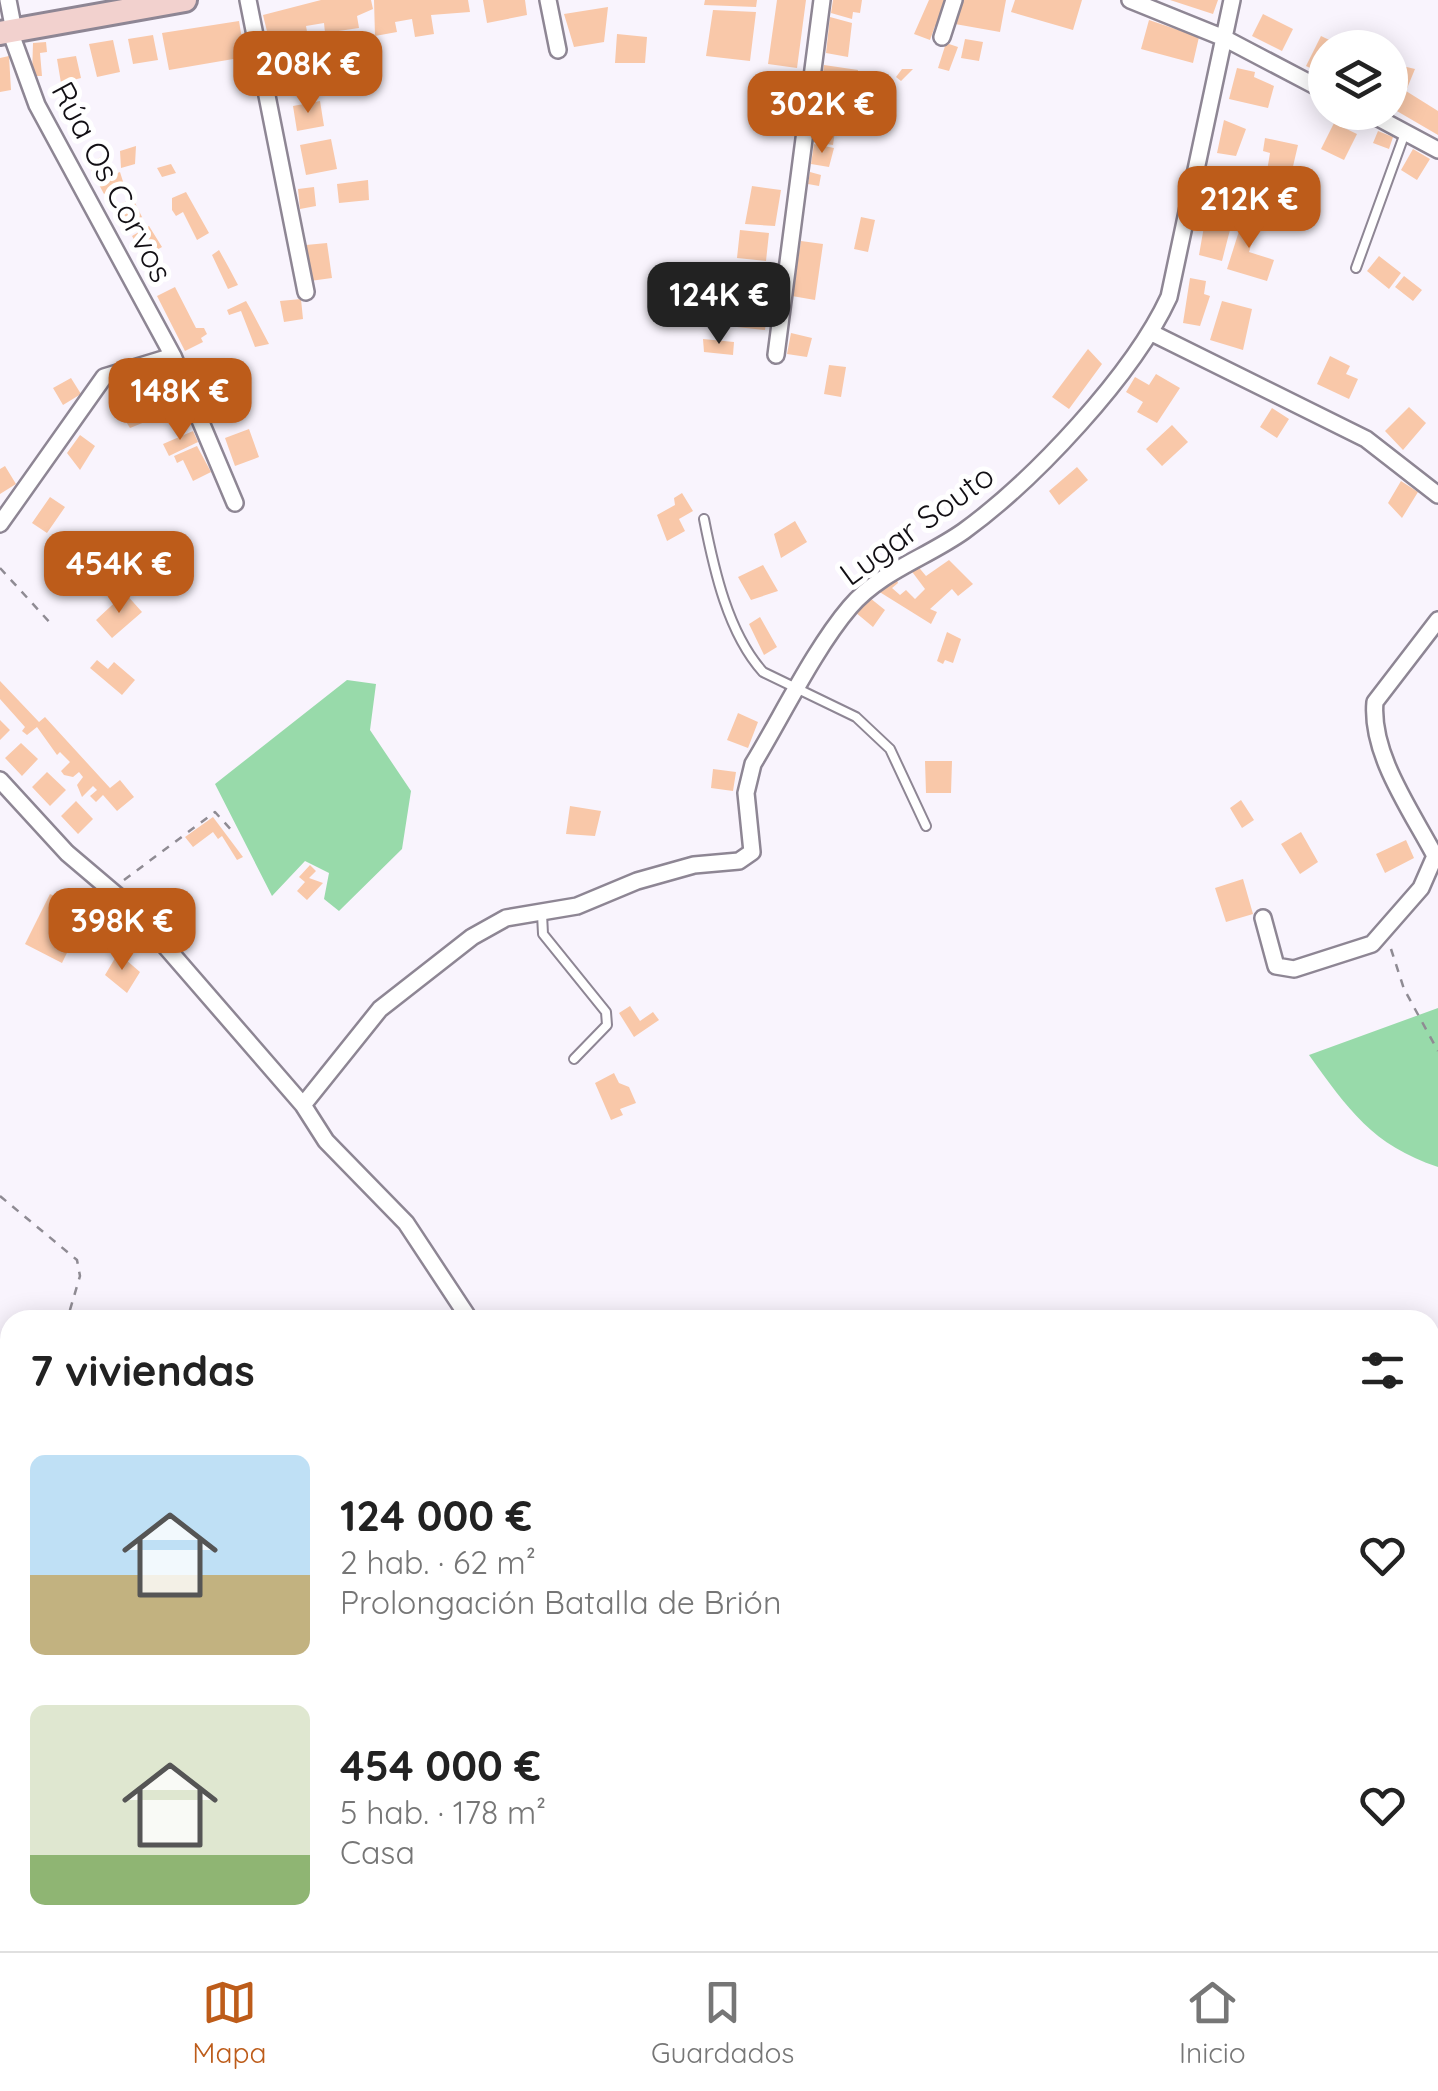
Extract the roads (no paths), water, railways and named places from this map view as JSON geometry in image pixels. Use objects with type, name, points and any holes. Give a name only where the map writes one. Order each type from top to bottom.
[{"type":"main road","points":[[8,32],[130,5],[185,0]]},
{"type":"street","name":"Rúa Os Corvos","points":[[8,0],[8,32],[37,105],[173,356],[235,503]]},
{"type":"street","points":[[248,0],[306,292]]},
{"type":"street","points":[[548,0],[558,50]]},
{"type":"street","points":[[776,355],[822,0]]},
{"type":"street","points":[[942,38],[954,0]]},
{"type":"street","points":[[1130,0],[1224,38],[1308,81]]},
{"type":"street","name":"Lugar Souto","points":[[303,1105],[380,1009],[472,937],[506,918],[577,906],[637,881],[694,864],[740,861],[752,852],[746,793],[753,764],[850,608],[905,563],[962,532],[1038,469],[1152,333],[1169,297],[1232,0]]},
{"type":"street","points":[[1402,130],[1438,150]]},
{"type":"street","points":[[1195,174],[1284,194]]},
{"type":"street","points":[[1152,333],[1366,439],[1438,495]]},
{"type":"street","points":[[0,524],[104,377],[173,356]]},
{"type":"street","points":[[1263,918],[1276,966],[1294,968],[1372,944],[1421,888],[1435,856],[1389,765],[1376,728],[1375,702],[1438,620]]},
{"type":"street","points":[[0,780],[67,853],[133,908],[303,1105],[326,1142],[406,1223],[463,1310]]},
{"type":"lane","points":[[1356,268],[1406,132]]},
{"type":"lane","points":[[704,520],[713,564],[751,659],[763,672],[856,718],[890,749],[926,826]]},
{"type":"lane","points":[[542,914],[542,934],[606,1012],[607,1025],[574,1058]]}]
